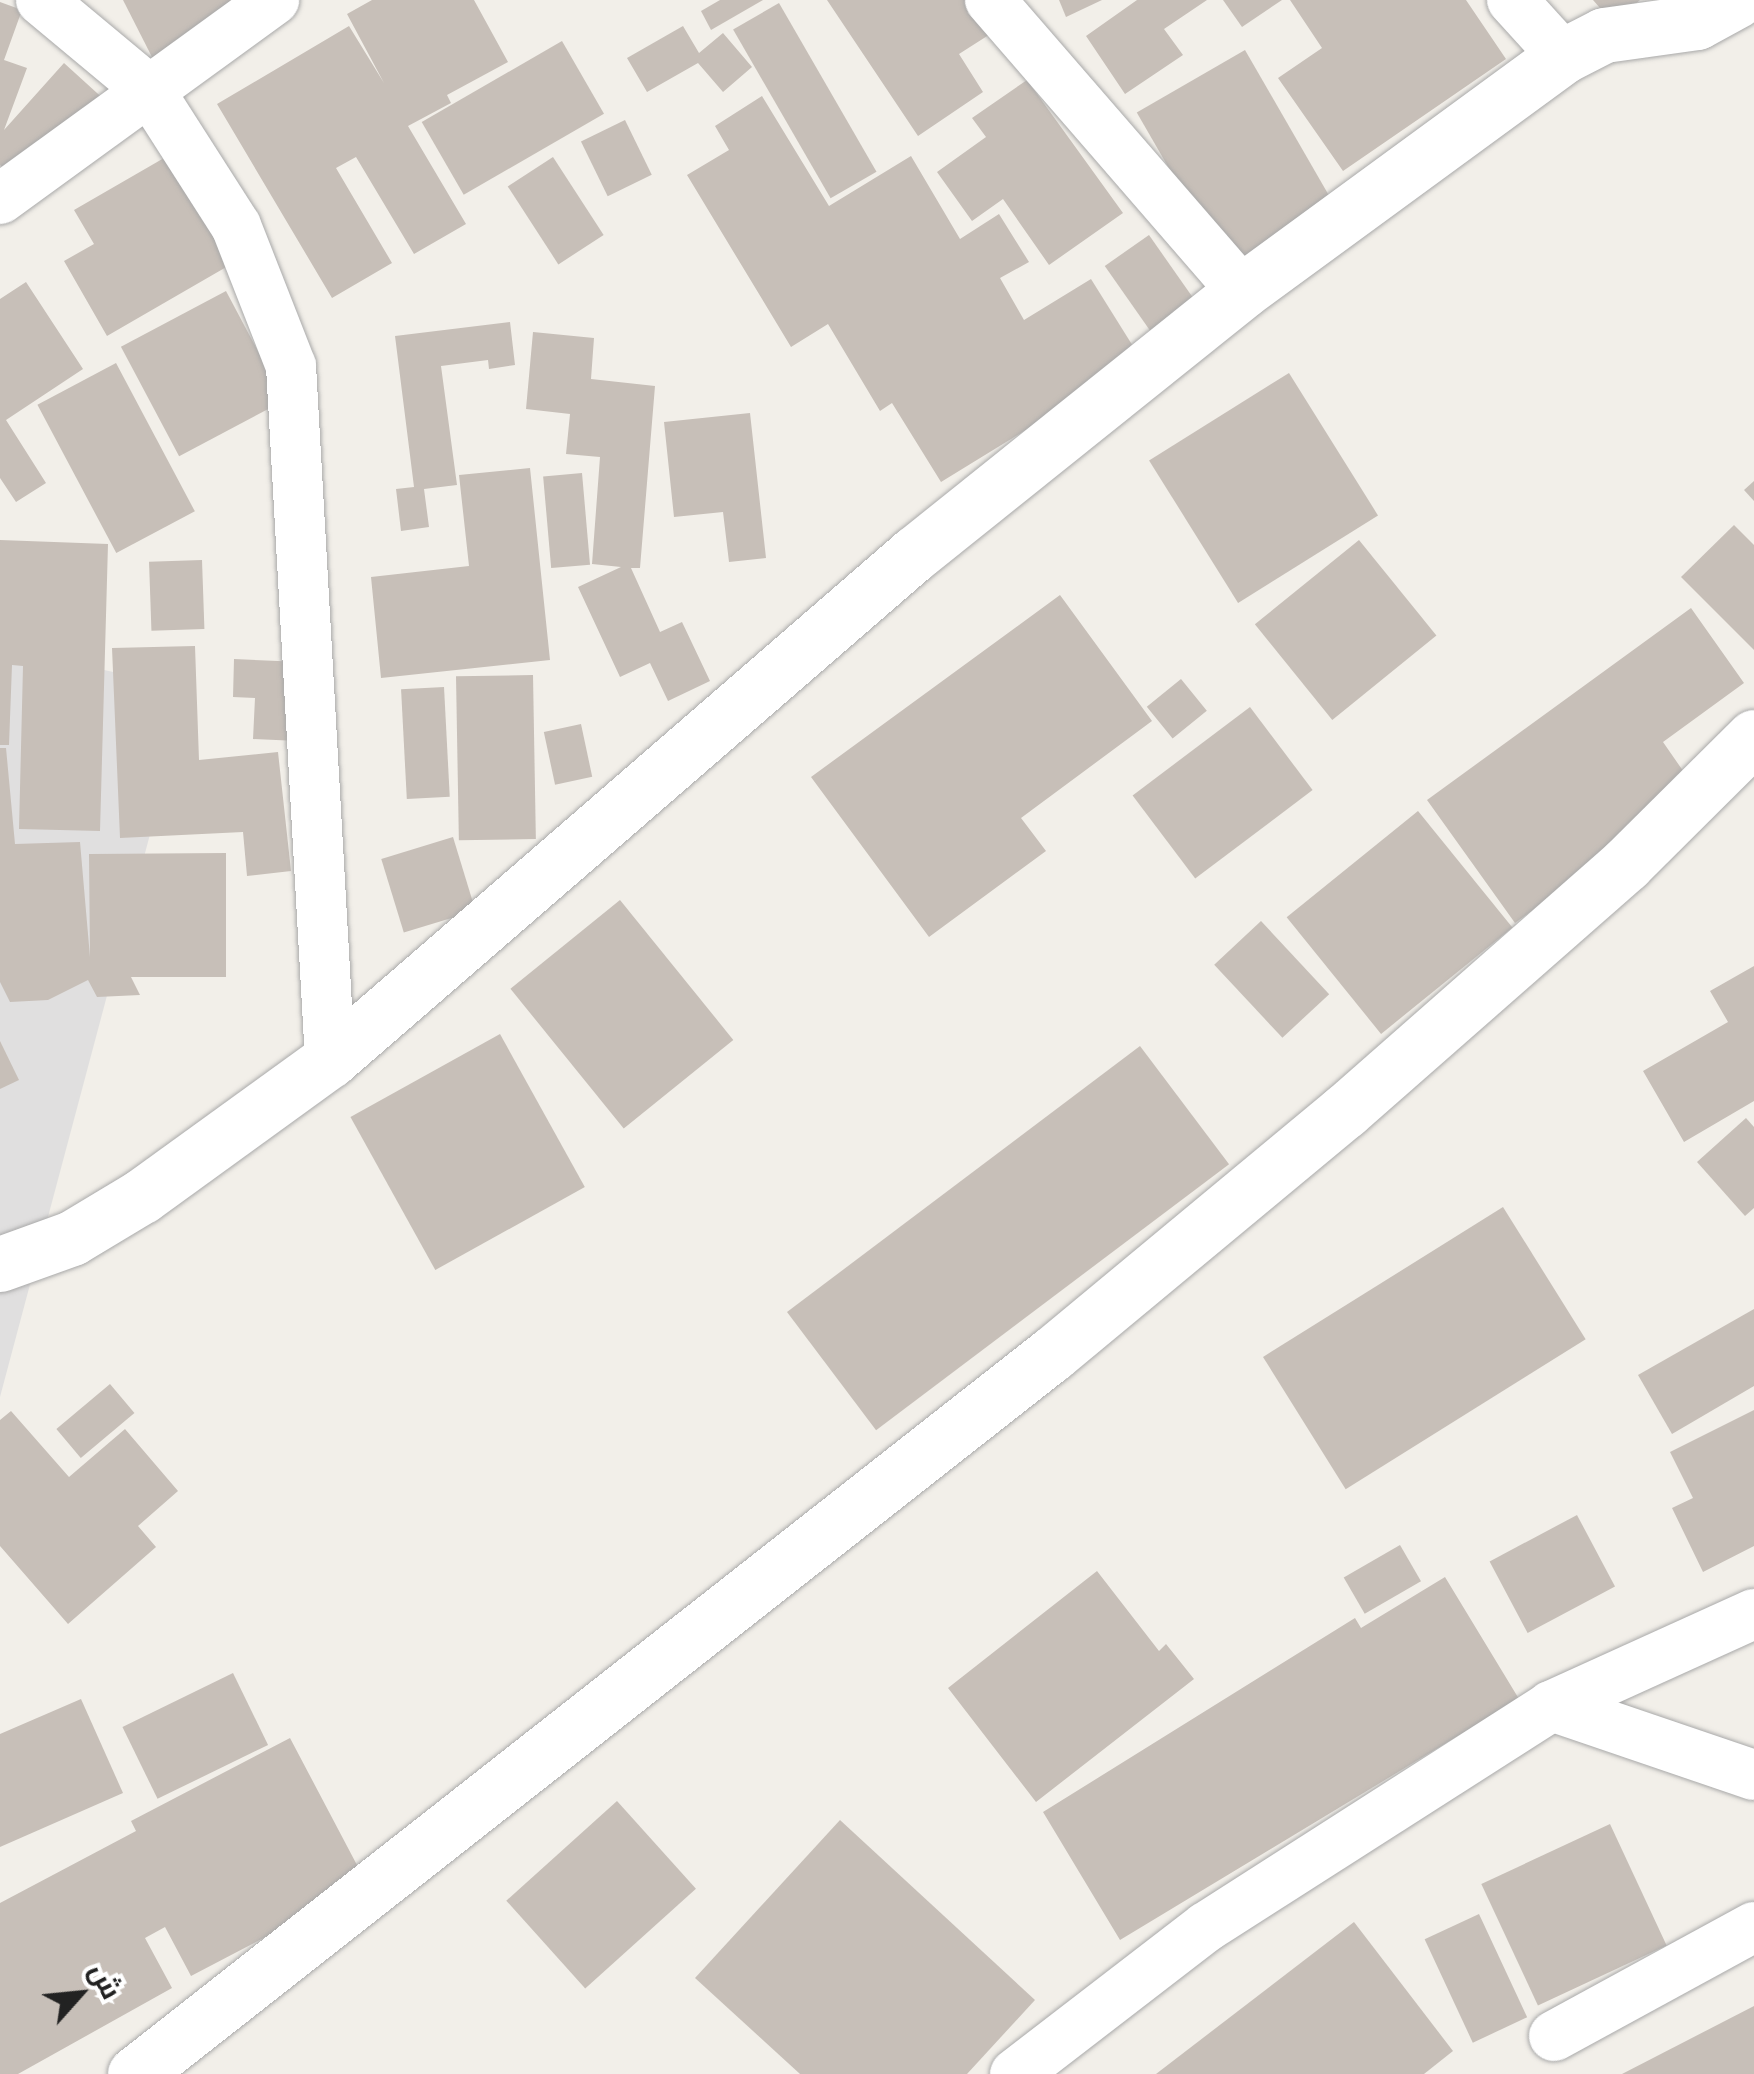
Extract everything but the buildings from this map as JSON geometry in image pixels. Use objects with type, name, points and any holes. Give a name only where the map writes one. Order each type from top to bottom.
[{"type":"street","points":[[40,0],[149,90],[236,226],[291,366],[330,1060]]},
{"type":"street","points":[[0,199],[274,0]]},
{"type":"street","points":[[990,0],[1242,291]]},
{"type":"street","points":[[1512,0],[1562,56]]},
{"type":"street","points":[[0,1264],[72,1238],[142,1196],[330,1060],[914,554],[1242,291],[1562,56],[1604,35],[1697,22],[1737,0]]},
{"type":"street","points":[[135,2074],[1052,1354],[1596,890],[1754,737]]},
{"type":"street","points":[[1015,2074],[1206,1927],[1551,1706],[1754,1614]]},
{"type":"street","points":[[1551,1706],[1754,1775]]},
{"type":"street","points":[[1554,2036],[1754,1927]]},
{"type":"shaded area","points":[[0,648],[189,688],[0,1397]]}]
